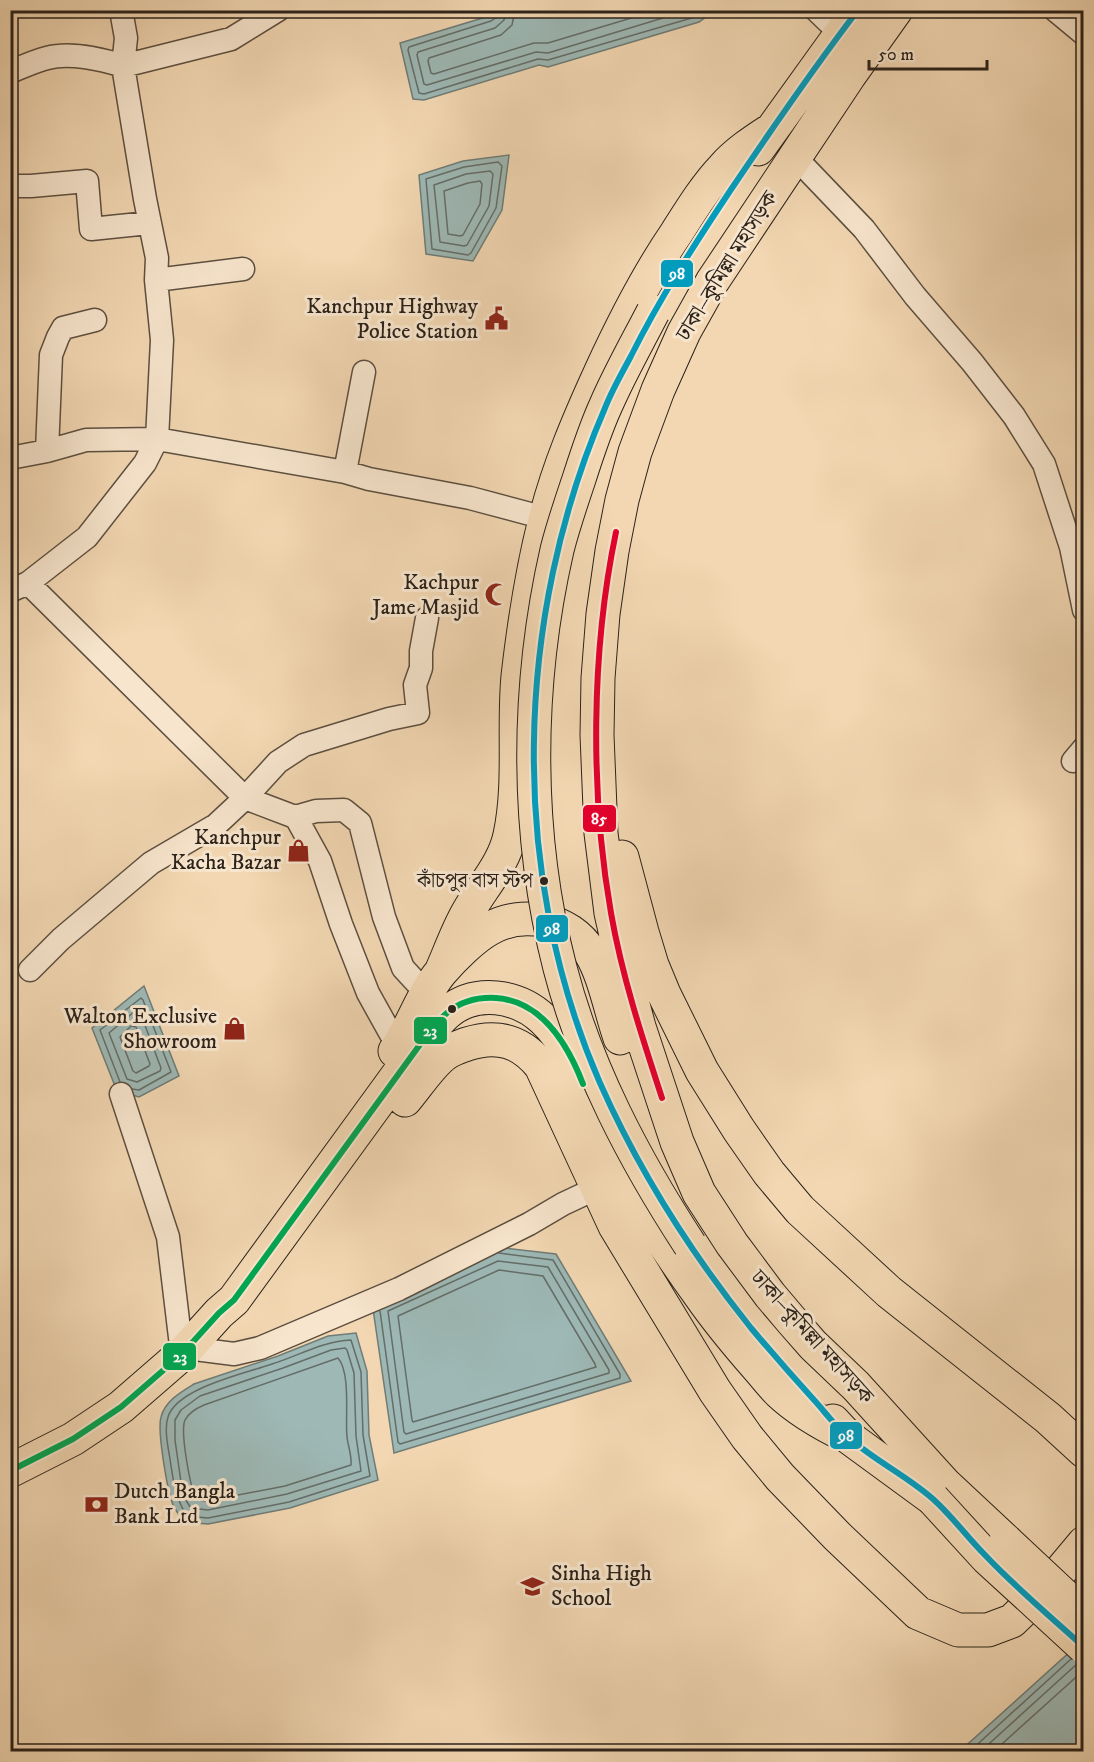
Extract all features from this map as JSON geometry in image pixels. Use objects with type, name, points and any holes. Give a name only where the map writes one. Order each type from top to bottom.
[{"type":"highway","name":"ঢাকা–কুমিল্লা মহাসড়ক","points":[[896,10],[728,256],[684,332],[658,390],[635,452],[612,551],[603,614],[598,678],[599,794],[601,832],[611,913],[624,971],[639,1027],[674,1132],[699,1193],[732,1244],[784,1312],[813,1345],[856,1386],[939,1491]]},
{"type":"highway","name":"ঢাকা–কুমিল্লা মহাসড়ক","points":[[849,22],[771,130],[687,255],[653,312],[606,405],[588,451],[558,548],[539,660],[535,733],[538,841],[545,898],[560,969],[578,1025],[598,1079],[620,1125],[665,1207],[721,1289],[754,1331],[847,1436],[939,1491]]},
{"type":"highway","points":[[219,1313],[225,1294],[398,1047],[434,982],[467,914],[503,855],[510,837],[513,814],[518,676],[530,592],[545,518],[559,472],[580,416],[632,307],[664,251],[701,195],[724,166],[771,130]]},
{"type":"highway","points":[[599,794],[615,826],[639,923],[664,994],[702,1071],[769,1173],[800,1210],[889,1292],[1047,1418],[1083,1451]]},
{"type":"highway","points":[[434,982],[476,938],[502,924],[526,919],[546,920],[566,928],[579,937],[590,951],[599,969],[620,1037],[659,1138],[671,1161],[699,1193]]},
{"type":"highway","points":[[10,1471],[73,1439],[121,1407],[184,1351],[234,1300],[432,1029],[448,1012],[466,1001],[483,997],[506,999],[525,1005],[557,1033],[575,1062],[609,1150],[643,1210],[687,1278],[726,1331],[779,1392],[821,1424],[847,1436]]},
{"type":"highway","points":[[353,1139],[367,1136],[381,1129],[444,1055],[453,1049],[478,1041],[500,1039],[520,1047],[530,1053],[541,1066],[620,1235],[709,1382],[747,1437],[780,1477],[918,1614],[958,1630],[988,1630],[1012,1621],[1048,1586],[1083,1543]]},
{"type":"highway","points":[[939,1491],[1083,1594]]},
{"type":"highway","points":[[939,1491],[987,1558],[1083,1647]]},
{"type":"highway","points":[[1006,1541],[1083,1614]]},
{"type":"street","points":[[121,10],[126,38],[123,66],[157,258],[156,280],[162,340],[157,439],[146,463],[87,537],[15,588],[245,798],[295,816],[316,811],[344,810],[360,824],[384,917],[403,968],[434,982]]},
{"type":"street","points":[[10,72],[45,58],[61,55],[106,60],[123,66],[231,39],[278,10]]},
{"type":"street","points":[[816,10],[849,22]]},
{"type":"street","points":[[1055,10],[1083,34]]},
{"type":"street","points":[[796,158],[864,229],[915,296],[972,362],[1014,416],[1044,464],[1071,547],[1083,610]]},
{"type":"street","points":[[10,186],[87,181],[91,228],[149,223]]},
{"type":"street","points":[[156,280],[243,269]]},
{"type":"street","points":[[47,451],[51,355],[63,328],[96,320]]},
{"type":"street","points":[[345,472],[364,372]]},
{"type":"street","points":[[10,458],[87,440],[157,439],[345,472],[369,479],[470,498],[545,518]]},
{"type":"street","points":[[30,970],[61,939],[152,863],[216,825],[278,762],[304,745],[389,718],[418,713],[416,685],[421,668],[420,651],[427,618]]},
{"type":"street","points":[[295,816],[320,861],[368,993],[398,1047]]},
{"type":"street","points":[[121,1094],[168,1237],[184,1351],[234,1354],[260,1348],[399,1289],[597,1188]]},
{"type":"water","points":[[495,11],[714,11],[699,22],[548,67],[539,65],[424,100],[413,99],[400,43],[489,16]]},
{"type":"water","points":[[509,155],[502,210],[473,261],[426,254],[419,175],[463,161]]},
{"type":"water","points":[[144,986],[179,1076],[139,1097],[117,1091],[92,1028]]},
{"type":"water","points":[[496,1247],[556,1254],[631,1381],[394,1453],[372,1302]]},
{"type":"water","points":[[356,1333],[367,1371],[369,1435],[378,1480],[290,1508],[208,1524],[184,1522],[172,1502],[165,1472],[160,1424],[166,1406],[194,1384],[278,1356],[328,1336]]},
{"type":"water","points":[[1083,1640],[1083,1751],[960,1751]]},
{"type":"transit line","name":"98","points":[[858,10],[777,122],[691,252],[654,313],[605,408],[575,489],[553,572],[539,658],[534,745],[537,832],[549,918],[570,1002],[600,1083],[615,1116],[649,1179],[687,1241],[751,1328],[838,1428],[857,1445],[933,1499],[1009,1579],[1084,1647]]},
{"type":"transit line","name":"85","points":[[616,532],[602,625],[598,674],[596,722],[599,820],[611,913],[621,960],[662,1098]]},
{"type":"transit line","name":"23","points":[[10,1471],[73,1439],[121,1407],[182,1354],[234,1300],[432,1028],[453,1008],[471,1000],[490,998],[512,1001],[527,1007],[540,1016],[561,1040],[583,1084]]},
{"type":"place","name":"Kanchpur Highway Police Station","points":[[496,319]]},
{"type":"place","name":"Kachpur Jame Masjid","points":[[497,595]]},
{"type":"place","name":"Kanchpur Kacha Bazar","points":[[299,850]]},
{"type":"place","name":"কাঁচপুর বাস স্টপ","points":[[544,881]]},
{"type":"place","name":"Walton Exclusive Showroom","points":[[235,1029]]},
{"type":"place","name":"Dutch Bangla Bank Ltd","points":[[96,1504]]},
{"type":"place","name":"Sinha High School","points":[[533,1586]]}]
